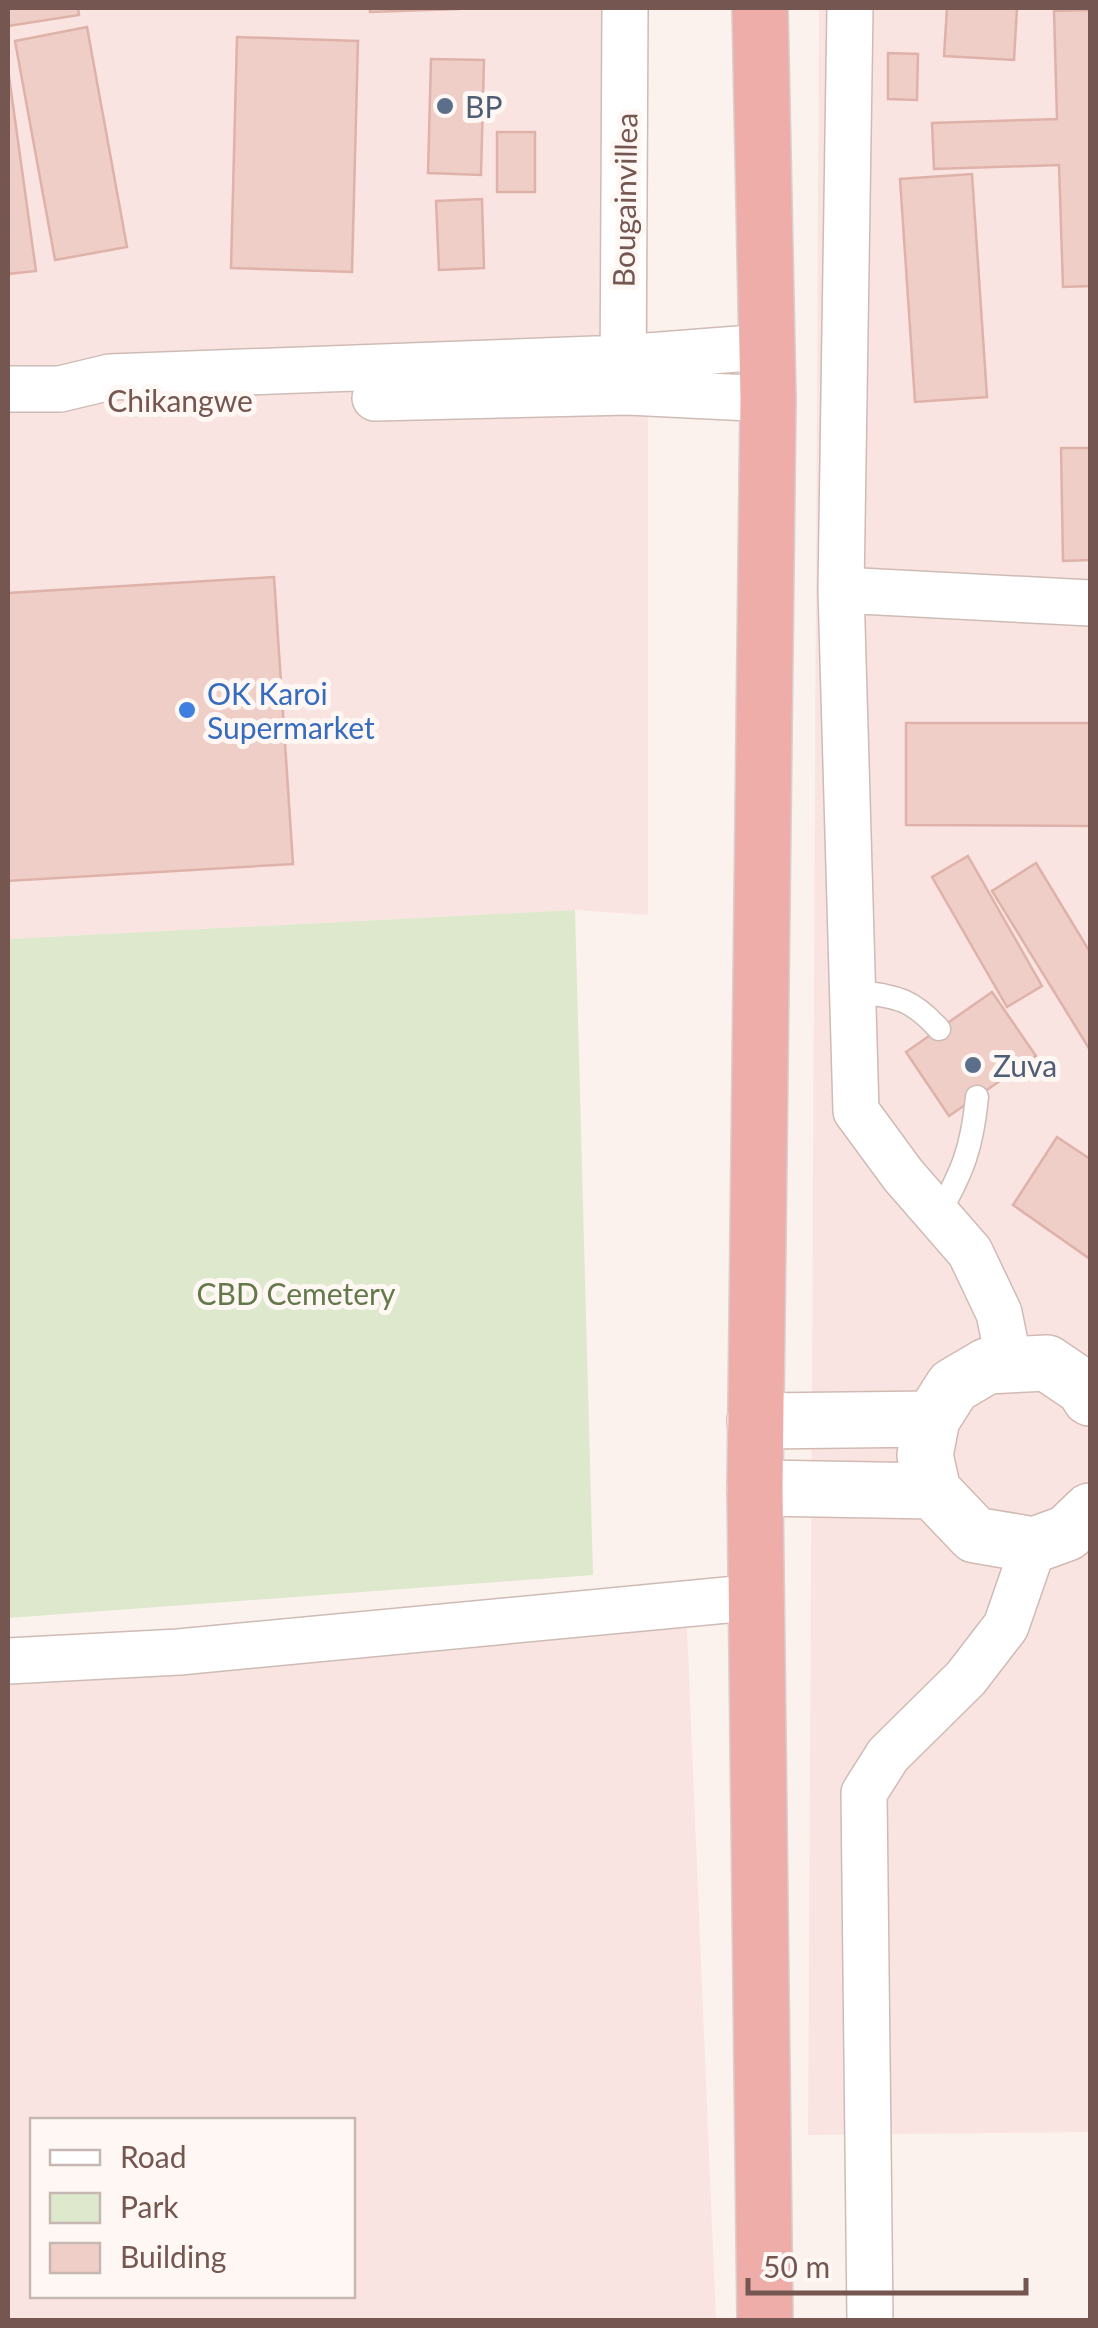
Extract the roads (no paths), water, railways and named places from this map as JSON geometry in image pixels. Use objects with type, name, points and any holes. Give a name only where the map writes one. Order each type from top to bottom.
[{"type":"highway","points":[[760,8],[766,373],[755,1488],[766,2320]]},
{"type":"street","name":"Bougainvillea","points":[[622,375],[625,8]]},
{"type":"street","points":[[850,8],[842,590],[856,1111],[902,1175],[970,1252],[999,1313],[1009,1362]]},
{"type":"street","name":"Chikangwe","points":[[8,389],[60,389],[105,404],[622,375],[766,373]]},
{"type":"street","points":[[842,590],[1090,603]]},
{"type":"street","points":[[1088,1391],[1047,1363],[986,1366],[954,1386],[932,1418],[925,1455],[933,1491],[975,1535],[1034,1545],[1067,1533],[1090,1511]]},
{"type":"street","points":[[755,1421],[932,1418]]},
{"type":"street","points":[[755,1488],[933,1491]]},
{"type":"street","points":[[870,2320],[864,1792],[888,1755],[966,1678],[1006,1626],[1034,1545]]},
{"type":"street","points":[[8,1661],[179,1652],[758,1597]]},
{"type":"lane","points":[[853,991],[896,997],[918,1006],[939,1029]]},
{"type":"lane","points":[[938,1216],[973,1142],[977,1097]]},
{"type":"place","name":"BP","points":[[445,106]]},
{"type":"place","name":"OK Karoi Supermarket","points":[[187,710]]},
{"type":"place","name":"Zuva","points":[[973,1065]]},
{"type":"park label","name":"CBD Cemetery","points":[[296,1293]]}]
